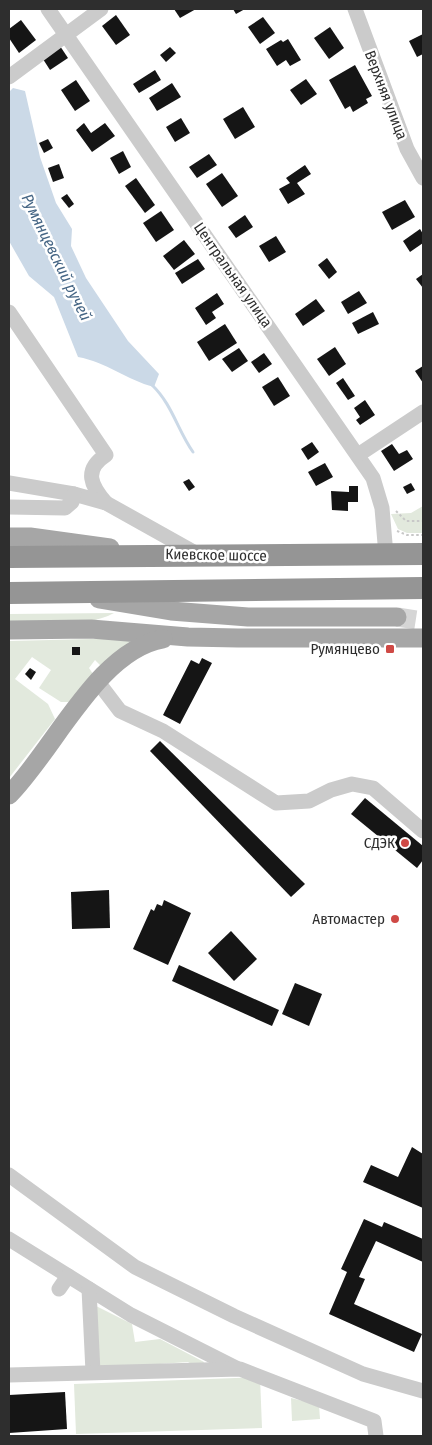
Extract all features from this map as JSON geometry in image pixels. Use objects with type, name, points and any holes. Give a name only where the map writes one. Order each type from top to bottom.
[{"type":"highway","name":"Киевское шоссе","points":[[9,557],[423,554]]},
{"type":"highway","points":[[9,593],[423,588]]},
{"type":"main road","points":[[9,537],[30,538],[156,555]]},
{"type":"main road","points":[[63,592],[170,611],[248,617],[397,617]]},
{"type":"main road","points":[[9,630],[91,629],[188,637],[423,638]]},
{"type":"main road","points":[[9,794],[98,682],[124,657],[142,645],[161,640],[188,637]]},
{"type":"street","name":"Центральная улица","points":[[48,9],[373,478],[382,508],[386,555]]},
{"type":"street","points":[[9,77],[66,33],[101,9]]},
{"type":"street","name":"Верхняя улица","points":[[355,9],[407,149],[423,178]]},
{"type":"street","points":[[9,312],[106,455],[95,462],[92,469],[96,492],[106,504]]},
{"type":"street","points":[[358,455],[423,412]]},
{"type":"street","points":[[9,483],[74,494],[106,504],[200,555]]},
{"type":"street","points":[[9,507],[65,508],[72,502],[74,494]]},
{"type":"street","points":[[98,682],[120,711],[163,731],[276,803],[309,801],[331,790],[352,784],[373,788],[423,830]]},
{"type":"street","points":[[9,1175],[135,1268],[234,1316],[363,1374],[423,1391]]},
{"type":"street","points":[[9,1239],[131,1315],[240,1369],[374,1421],[376,1436]]},
{"type":"street","points":[[59,1289],[68,1276]]},
{"type":"street","points":[[89,1289],[92,1372]]},
{"type":"street","points":[[9,1375],[240,1369]]},
{"type":"path","points":[[382,508],[392,507],[406,521],[423,521]]},
{"type":"path","points":[[400,533],[423,535]]},
{"type":"shaded area","points":[[423,506],[423,533],[407,533],[398,529],[391,514],[411,513]]},
{"type":"shaded area","points":[[114,613],[91,621],[9,623],[9,614]]},
{"type":"shaded area","points":[[134,638],[101,666],[95,660],[89,668],[93,674],[69,702],[61,702],[39,688],[51,670],[32,657],[15,679],[48,704],[55,719],[9,778],[9,641]]},
{"type":"shaded area","points":[[96,1306],[132,1324],[135,1342],[160,1339],[204,1362],[203,1365],[195,1366],[188,1362],[103,1368],[99,1365]]},
{"type":"shaded area","points":[[260,1377],[262,1428],[76,1434],[74,1384]]},
{"type":"shaded area","points":[[291,1398],[319,1405],[320,1419],[292,1421]]},
{"type":"water","points":[[13,88],[25,91],[40,157],[56,203],[72,229],[71,246],[86,278],[128,341],[159,374],[154,387],[88,359],[78,357],[54,297],[29,276],[9,241],[9,92]]},
{"type":"building","points":[[174,9],[196,9],[180,18]]},
{"type":"building","points":[[233,9],[245,9],[236,14]]},
{"type":"building","points":[[116,15],[130,35],[116,45],[102,26]]},
{"type":"building","points":[[263,17],[275,33],[260,44],[248,27]]},
{"type":"building","points":[[21,20],[36,40],[19,53],[9,38],[9,29]]},
{"type":"building","points":[[330,27],[344,48],[329,59],[314,38]]},
{"type":"building","points":[[423,34],[423,54],[417,57],[409,41]]},
{"type":"building","points":[[288,39],[301,60],[290,66],[286,60],[277,66],[266,49],[281,40],[283,42]]},
{"type":"building","points":[[58,43],[68,58],[50,70],[41,56]]},
{"type":"building","points":[[170,47],[176,53],[166,62],[160,55]]},
{"type":"building","points":[[355,65],[372,96],[366,99],[368,103],[353,112],[350,106],[345,109],[329,80]]},
{"type":"building","points":[[155,70],[161,80],[139,93],[133,84]]},
{"type":"building","points":[[306,79],[317,94],[301,105],[290,90]]},
{"type":"building","points":[[76,80],[90,101],[75,111],[61,90]]},
{"type":"building","points":[[172,83],[181,97],[157,111],[149,98]]},
{"type":"building","points":[[243,107],[255,127],[235,139],[223,119]]},
{"type":"building","points":[[181,118],[190,133],[175,142],[166,127]]},
{"type":"building","points":[[84,123],[91,133],[105,123],[115,136],[92,152],[76,130]]},
{"type":"building","points":[[48,139],[53,148],[44,153],[39,143]]},
{"type":"building","points":[[123,151],[131,167],[119,174],[110,158]]},
{"type":"building","points":[[209,154],[217,165],[197,178],[189,167]]},
{"type":"building","points":[[59,164],[64,178],[53,182],[48,168]]},
{"type":"building","points":[[305,165],[311,174],[297,183],[305,194],[288,204],[279,189],[290,183],[286,178]]},
{"type":"building","points":[[222,173],[238,196],[222,207],[206,184]]},
{"type":"building","points":[[136,178],[155,205],[145,213],[125,186]]},
{"type":"building","points":[[67,194],[74,204],[69,208],[61,198]]},
{"type":"building","points":[[405,200],[415,217],[392,230],[382,212]]},
{"type":"building","points":[[161,211],[174,230],[156,242],[143,223]]},
{"type":"building","points":[[245,215],[253,227],[236,238],[228,227]]},
{"type":"building","points":[[420,229],[423,234],[423,243],[410,252],[403,241]]},
{"type":"building","points":[[276,236],[286,252],[269,262],[259,246]]},
{"type":"building","points":[[184,240],[195,254],[174,270],[163,256]]},
{"type":"building","points":[[327,258],[337,272],[329,279],[318,265]]},
{"type":"building","points":[[198,259],[205,269],[182,284],[175,273]]},
{"type":"building","points":[[423,274],[423,288],[416,279]]},
{"type":"building","points":[[359,291],[367,303],[348,314],[341,302]]},
{"type":"building","points":[[217,293],[224,304],[212,312],[216,318],[206,325],[195,308]]},
{"type":"building","points":[[316,299],[325,311],[303,326],[295,314]]},
{"type":"building","points":[[373,312],[379,324],[358,334],[352,323]]},
{"type":"building","points":[[225,324],[237,343],[209,361],[197,342]]},
{"type":"building","points":[[335,347],[346,364],[329,376],[317,359]]},
{"type":"building","points":[[239,348],[248,361],[232,372],[222,359]]},
{"type":"building","points":[[264,353],[272,364],[259,373],[251,362]]},
{"type":"building","points":[[423,366],[423,383],[415,371]]},
{"type":"building","points":[[278,377],[290,396],[274,406],[262,387]]},
{"type":"building","points":[[343,378],[355,396],[348,400],[336,383]]},
{"type":"building","points":[[365,400],[375,415],[360,425],[356,420],[360,417],[354,408]]},
{"type":"building","points":[[312,442],[319,452],[308,460],[301,449]]},
{"type":"building","points":[[392,444],[399,454],[407,450],[413,459],[394,471],[381,451]]},
{"type":"building","points":[[325,463],[333,477],[316,486],[308,472]]},
{"type":"building","points":[[189,479],[195,487],[189,491],[183,482]]},
{"type":"building","points":[[411,483],[415,490],[407,494],[403,487]]},
{"type":"building","points":[[349,486],[358,486],[358,502],[348,502],[348,511],[332,510],[331,491],[349,492]]},
{"type":"building","points":[[72,647],[80,647],[80,655],[72,655]]},
{"type":"building","points":[[202,658],[212,663],[180,724],[163,715],[191,660],[199,664]]},
{"type":"building","points":[[30,668],[36,672],[31,680],[25,674]]},
{"type":"building","points":[[160,741],[305,884],[291,897],[150,751]]},
{"type":"building","points":[[365,798],[423,846],[423,860],[417,868],[351,814]]},
{"type":"building","points":[[109,890],[110,928],[72,929],[71,892]]},
{"type":"building","points":[[164,900],[191,913],[168,965],[133,949],[151,909],[154,911],[157,904],[162,906]]},
{"type":"building","points":[[231,931],[257,959],[234,981],[208,953]]},
{"type":"building","points":[[179,965],[279,1010],[272,1026],[172,981]]},
{"type":"building","points":[[295,983],[322,994],[309,1026],[282,1014]]},
{"type":"building","points":[[412,1147],[423,1154],[423,1208],[363,1182],[371,1165],[398,1177]]},
{"type":"building","points":[[364,1219],[382,1227],[384,1222],[423,1239],[423,1262],[376,1241],[359,1277],[365,1279],[354,1304],[422,1334],[414,1352],[329,1314],[347,1272],[341,1269]]},
{"type":"building","points":[[65,1392],[67,1429],[9,1433],[9,1395]]},
{"type":"waterway","name":"Румянцевский ручей","points":[[152,385],[170,409],[193,452]]},
{"type":"tunnel","points":[[397,617],[423,621]]},
{"type":"place","name":"Румянцево","points":[[390,649]]},
{"type":"place","name":"СДЭК","points":[[405,843]]},
{"type":"place","name":"Автомастер","points":[[395,919]]}]
